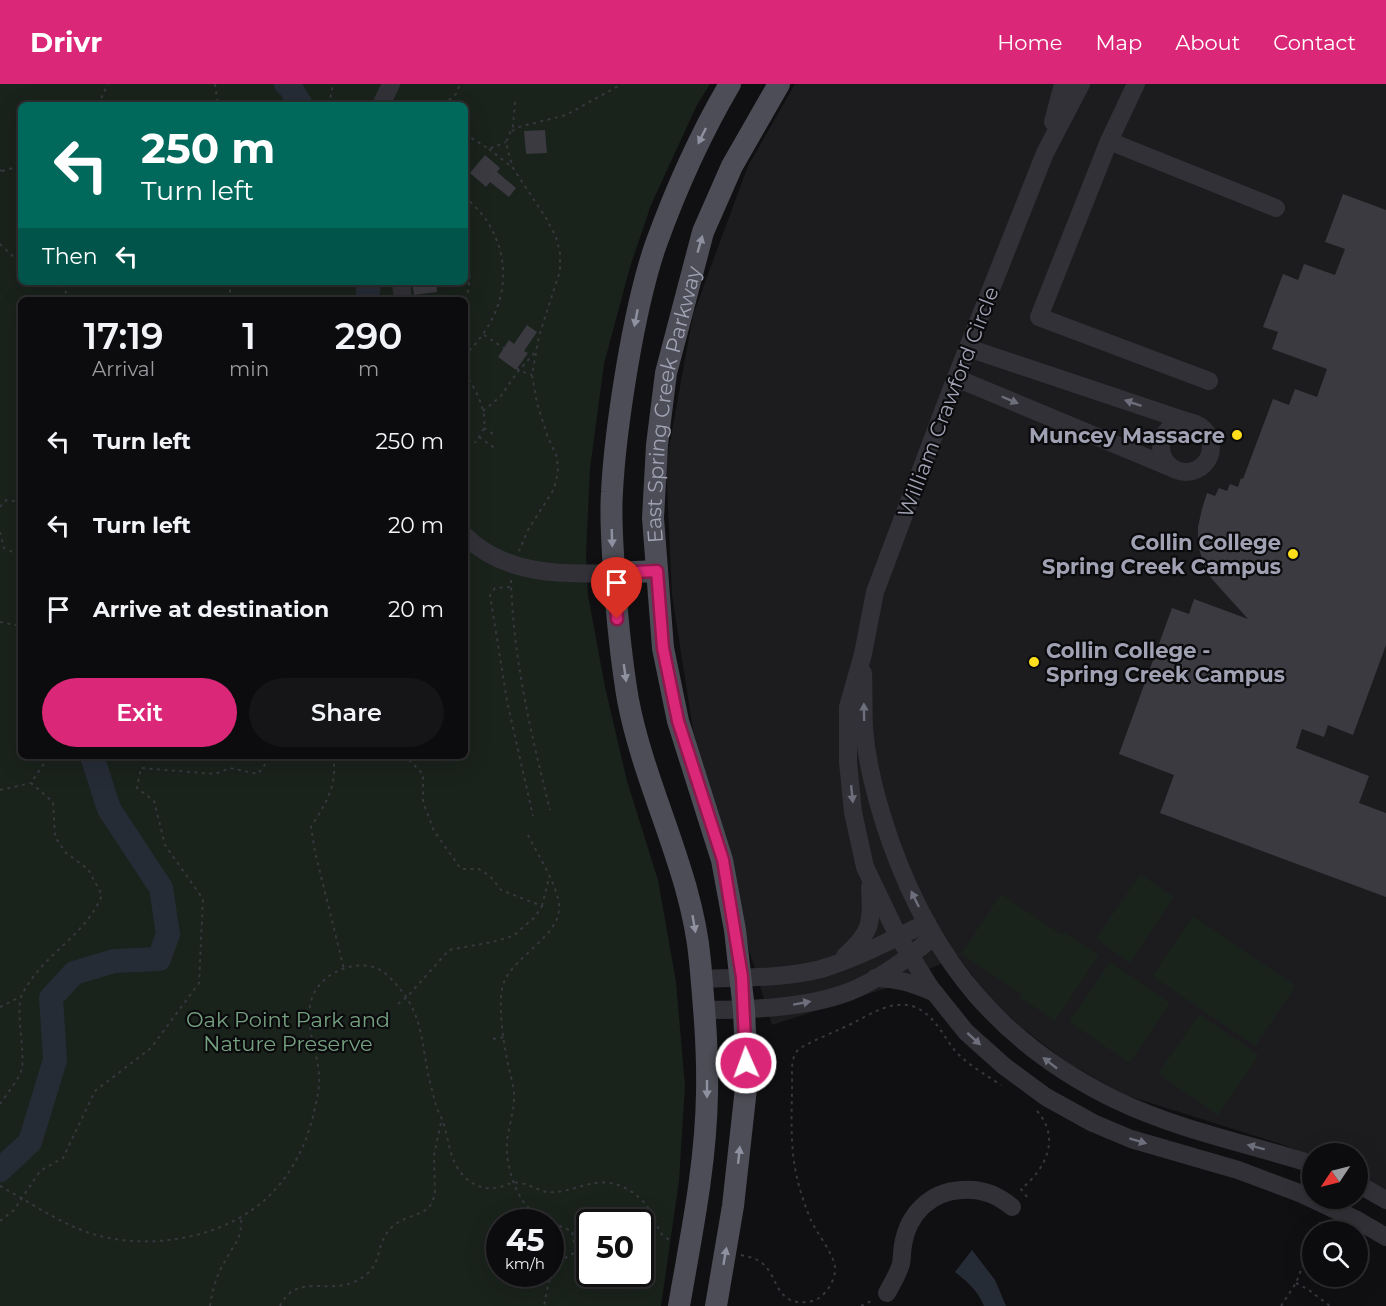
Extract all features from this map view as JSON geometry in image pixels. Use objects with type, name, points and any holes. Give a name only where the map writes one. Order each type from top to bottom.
[{"type":"main road","points":[[680,1301],[698,1200],[707,1094],[700,959],[691,907],[681,870],[656,799],[628,700],[617,619],[612,495],[618,423],[638,307],[655,247],[684,173],[730,84]]},
{"type":"main road","name":"East Spring Creek Parkway","points":[[716,1306],[733,1206],[747,1079],[742,977],[723,860],[678,721],[663,648],[653,518],[657,445],[666,373],[703,232],[728,175],[779,84]]},
{"type":"main road","points":[[614,573],[657,571]]},
{"type":"lane","points":[[382,102],[391,84]]},
{"type":"lane","name":"William Crawford Circle","points":[[1046,153],[1063,84]]},
{"type":"lane","name":"William Crawford Circle","points":[[1081,84],[1046,153],[968,348],[875,592],[863,654],[848,707],[848,762],[854,812],[865,867],[898,936],[936,994],[966,1032],[1004,1066],[1046,1097],[1087,1120],[1131,1139],[1238,1170],[1302,1194],[1384,1233]]},
{"type":"lane","points":[[1136,84],[1109,141],[1040,317],[1209,381]]},
{"type":"lane","points":[[1109,141],[1276,208]]},
{"type":"lane","points":[[957,378],[1172,468],[1188,472],[1196,470],[1209,459],[1212,450],[1208,434],[1202,427],[968,348]]},
{"type":"lane","points":[[1172,468],[1162,455],[1162,439],[1172,426],[1189,422]]},
{"type":"lane","points":[[468,539],[496,558],[525,568],[559,573],[614,573]]},
{"type":"lane","name":"William Crawford Circle","points":[[863,654],[864,729],[877,803],[901,870],[930,930],[940,949],[969,989],[1015,1035],[1061,1071],[1120,1102],[1199,1132],[1302,1161]]},
{"type":"lane","points":[[837,963],[860,942],[869,926],[871,910],[869,876]]},
{"type":"lane","points":[[701,979],[789,974],[820,969],[855,957],[898,936],[930,930]]},
{"type":"lane","points":[[703,1010],[744,1010],[824,999],[857,989],[910,956],[930,930]]},
{"type":"lane","points":[[875,978],[896,978],[908,981],[936,994]]},
{"type":"lane","points":[[887,1293],[900,1264],[909,1224],[925,1203],[944,1193],[968,1189],[1019,1202]]},
{"type":"lane","points":[[1368,1190],[1386,1200]]},
{"type":"path","points":[[99,102],[108,84]]},
{"type":"path","points":[[215,84],[218,102]]},
{"type":"path","points":[[330,102],[333,84]]},
{"type":"path","points":[[447,102],[456,94],[460,84]]},
{"type":"path","points":[[511,131],[566,115],[622,84]]},
{"type":"path","points":[[489,149],[506,141],[511,131],[515,102]]},
{"type":"path","points":[[468,136],[513,168],[546,218],[556,237],[560,253],[560,271],[556,288],[535,352],[518,369],[501,396],[483,411]]},
{"type":"path","points":[[506,141],[513,168]]},
{"type":"path","points":[[0,176],[1,170],[18,167]]},
{"type":"path","points":[[468,199],[493,230],[503,273],[502,292],[497,309],[484,334],[468,351]]},
{"type":"path","points":[[0,244],[18,261]]},
{"type":"path","points":[[466,297],[470,270],[468,263]]},
{"type":"path","points":[[484,334],[504,348]]},
{"type":"path","points":[[518,369],[532,375]]},
{"type":"path","points":[[468,379],[483,411],[484,428],[475,443]]},
{"type":"path","points":[[484,428],[496,436]]},
{"type":"path","points":[[478,437],[496,449]]},
{"type":"path","points":[[0,507],[6,500],[18,502]]},
{"type":"path","points":[[0,532],[4,548],[18,555]]},
{"type":"path","points":[[511,587],[495,588],[490,595],[507,701],[534,816]]},
{"type":"path","points":[[0,622],[18,625]]},
{"type":"path","points":[[0,790],[31,783],[47,759]]},
{"type":"path","points":[[0,1221],[14,1210],[40,1171],[63,1158],[95,1090],[151,1048],[199,983],[202,899],[165,845],[154,801],[137,788],[141,768],[215,774],[230,768],[258,774],[269,759]]},
{"type":"path","points":[[333,759],[335,769],[330,798],[312,827],[315,852],[344,969]]},
{"type":"path","points":[[408,759],[423,774],[423,802],[434,831],[461,869],[479,870],[490,876],[501,890],[542,906]]},
{"type":"path","points":[[0,1007],[20,997],[43,962],[72,937],[96,910],[102,895],[88,869],[66,853],[55,837],[53,802],[31,783]]},
{"type":"path","points":[[528,835],[558,898],[558,916],[549,931],[518,963],[504,982],[501,993],[504,1037],[514,1093],[514,1112],[508,1132],[507,1153],[514,1182],[523,1202],[555,1225],[572,1231],[576,1252],[561,1259],[551,1274],[544,1306]]},
{"type":"path","points":[[398,1004],[407,998],[448,950],[513,936],[535,917],[542,906],[549,878]]},
{"type":"path","points":[[0,1186],[74,1226],[97,1235],[125,1240],[153,1241],[193,1235],[216,1228],[241,1216],[266,1198],[279,1185],[302,1151],[312,1124],[319,1089],[308,1013],[313,994],[322,981],[337,970],[362,965],[375,967],[392,979],[407,998],[417,1017],[424,1042],[431,1090],[442,1118],[453,1158],[465,1178],[471,1183],[487,1188],[514,1182],[539,1191],[553,1193],[587,1183],[604,1182],[619,1185],[634,1193],[646,1205],[661,1234],[671,1240]]},
{"type":"path","points":[[0,1104],[22,1069],[20,997]]},
{"type":"path","points":[[744,1256],[765,1265],[782,1294],[793,1301],[805,1303],[818,1299],[830,1287],[834,1277],[833,1262],[811,1221],[794,1172],[790,1140],[793,1059],[801,1047],[882,1009],[898,1005],[912,1006],[923,1011],[934,1021],[963,1059],[1004,1087]]},
{"type":"path","points":[[493,1039],[504,1037]]},
{"type":"path","points":[[1019,1202],[1021,1189],[1039,1170],[1050,1145],[1047,1125],[1035,1109]]},
{"type":"path","points":[[280,1306],[284,1297],[296,1288],[334,1287],[362,1277],[376,1264],[382,1242],[388,1231],[397,1223],[429,1208],[435,1195],[434,1155],[442,1118]]},
{"type":"path","points":[[210,1306],[223,1262],[242,1231],[241,1216]]},
{"type":"path","points":[[1281,1306],[1296,1283],[1302,1267]]},
{"type":"path","points":[[1296,1283],[1330,1306]]},
{"type":"shaded area","name":"Collin College - Spring Creek Campus","points":[[795,84],[1386,84],[1386,1191],[1368,1181],[1368,1143],[1302,1143],[1302,1152],[1125,1095],[1068,1063],[1021,1027],[988,996],[958,956],[887,988],[772,1025],[750,953],[693,730],[672,595],[666,464],[693,315],[748,166]]},
{"type":"shaded area","points":[[972,1250],[995,1280],[1006,1306],[984,1306],[972,1287],[955,1272]]},
{"type":"green space","name":"Oak Point Park and Nature Preserve","points":[[0,84],[710,84],[696,107],[651,205],[630,267],[604,364],[590,469],[586,554],[588,595],[605,687],[627,781],[658,880],[676,982],[685,1086],[679,1181],[661,1306],[0,1306]]},
{"type":"green space","points":[[1140,874],[1174,897],[1130,963],[1096,939]]},
{"type":"green space","points":[[1001,894],[1062,935],[1064,932],[1099,955],[1055,1021],[1019,997],[1021,994],[961,954]]},
{"type":"green space","points":[[1193,916],[1296,986],[1255,1046],[1152,976]]},
{"type":"green space","points":[[1110,962],[1170,1003],[1130,1063],[1069,1022]]},
{"type":"green space","points":[[1199,1014],[1259,1055],[1218,1115],[1158,1074]]},
{"type":"building","points":[[545,130],[547,153],[526,154],[524,131]]},
{"type":"building","points":[[485,155],[500,168],[497,172],[516,188],[509,197],[490,182],[486,187],[470,173]]},
{"type":"building","name":"Collin College Spring Creek Campus","points":[[1343,194],[1386,210],[1386,645],[1353,735],[1328,725],[1324,737],[1302,729],[1296,748],[1369,776],[1359,803],[1386,813],[1386,897],[1160,813],[1174,775],[1119,754],[1172,608],[1189,614],[1194,599],[1248,619],[1211,578],[1203,562],[1198,545],[1198,527],[1202,509],[1207,493],[1215,496],[1219,488],[1227,491],[1230,484],[1238,487],[1273,399],[1289,405],[1295,389],[1317,397],[1327,369],[1272,349],[1278,332],[1263,327],[1283,274],[1298,280],[1304,264],[1335,275],[1345,249],[1325,242]]},
{"type":"building","points":[[412,285],[436,285],[437,292],[414,295]]},
{"type":"building","points":[[527,325],[537,332],[524,351],[528,353],[516,370],[498,357],[509,340],[514,344]]},
{"type":"waterway","points":[[286,84],[299,102]]},
{"type":"waterway","points":[[367,297],[369,285]]},
{"type":"waterway","points":[[0,1170],[30,1142],[55,1060],[51,998],[74,973],[114,961],[159,959],[168,934],[161,888],[109,809],[93,759]]},
{"type":"place","name":"Muncey Massacre","points":[[1237,435]]},
{"type":"place","name":"Collin College Spring Creek Campus","points":[[1293,554]]},
{"type":"place","name":"Collin College - Spring Creek Campus","points":[[1034,662]]},
{"type":"route","points":[[617,619],[614,573],[657,571],[663,648],[678,721],[723,860],[742,977],[746,1063]]}]
